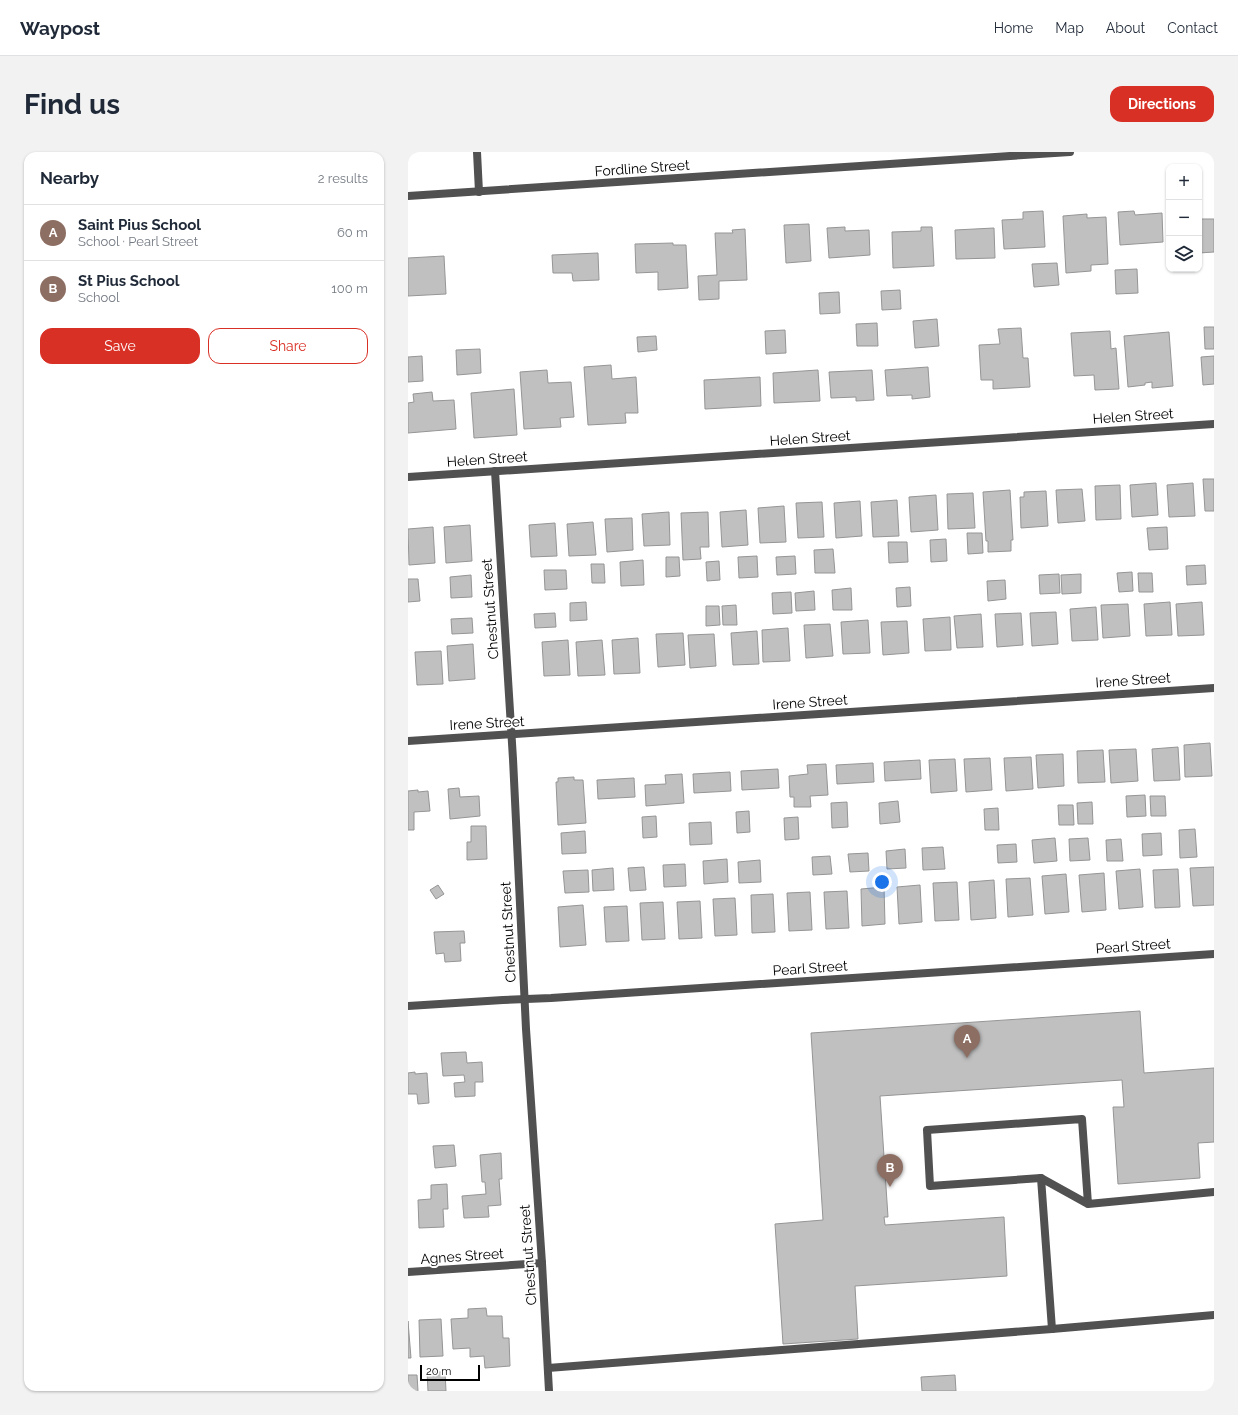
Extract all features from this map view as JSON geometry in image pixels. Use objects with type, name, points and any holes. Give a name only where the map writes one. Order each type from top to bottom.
[{"type":"street","points":[[477,152],[479,192]]},
{"type":"street","name":"Fordline Street","points":[[408,196],[1070,152]]},
{"type":"street","name":"Helen Street","points":[[408,477],[1214,424]]},
{"type":"street","name":"Chestnut Street","points":[[495,471],[511,734],[524,999],[549,1391]]},
{"type":"street","name":"Irene Street","points":[[408,741],[1214,688]]},
{"type":"street","name":"Pearl Street","points":[[408,1006],[1214,954]]},
{"type":"street","points":[[1088,1204],[1082,1119],[927,1130],[930,1186],[1041,1178],[1088,1204],[1214,1192]]},
{"type":"street","points":[[1041,1178],[1052,1329]]},
{"type":"street","name":"Agnes Street","points":[[408,1272],[542,1264]]},
{"type":"street","points":[[548,1368],[1214,1315]]},
{"type":"building","points":[[1043,211],[1045,247],[1004,249],[1002,220],[1023,219],[1023,212]]},
{"type":"building","points":[[1134,211],[1135,215],[1162,213],[1163,242],[1120,245],[1118,212]]},
{"type":"building","points":[[1087,214],[1087,218],[1106,217],[1108,264],[1091,265],[1091,271],[1066,273],[1063,216]]},
{"type":"building","points":[[1202,219],[1214,219],[1214,252],[1202,253]]},
{"type":"building","points":[[809,224],[811,261],[786,263],[784,225]]},
{"type":"building","points":[[845,227],[845,231],[869,230],[870,255],[829,258],[827,228]]},
{"type":"building","points":[[921,227],[932,227],[934,266],[893,268],[892,232],[921,231]]},
{"type":"building","points":[[994,228],[995,258],[956,259],[955,230]]},
{"type":"building","points":[[745,229],[747,280],[719,281],[719,299],[699,300],[698,276],[717,275],[715,233],[733,233],[732,230]]},
{"type":"building","points":[[673,243],[673,245],[686,245],[688,288],[658,290],[658,272],[636,273],[635,244]]},
{"type":"building","points":[[598,253],[599,280],[573,281],[572,273],[553,273],[552,255]]},
{"type":"building","points":[[444,256],[446,294],[408,296],[408,258]]},
{"type":"building","points":[[1057,263],[1059,285],[1034,287],[1032,264]]},
{"type":"building","points":[[1137,269],[1138,293],[1116,294],[1115,270]]},
{"type":"building","points":[[900,290],[901,309],[882,310],[881,291]]},
{"type":"building","points":[[839,292],[840,313],[820,314],[819,293]]},
{"type":"building","points":[[937,319],[939,346],[915,348],[913,321]]},
{"type":"building","points":[[877,323],[878,346],[857,346],[856,324]]},
{"type":"building","points":[[1204,327],[1214,327],[1214,349],[1205,349]]},
{"type":"building","points":[[1021,328],[1023,358],[1028,358],[1030,387],[993,389],[993,380],[981,380],[979,345],[1000,344],[998,329]]},
{"type":"building","points":[[785,330],[786,353],[766,354],[765,331]]},
{"type":"building","points":[[1110,331],[1111,349],[1116,348],[1119,389],[1095,390],[1094,375],[1074,376],[1071,333]]},
{"type":"building","points":[[1169,332],[1173,386],[1152,388],[1152,382],[1145,383],[1145,385],[1128,387],[1124,336]]},
{"type":"building","points":[[656,336],[657,350],[638,352],[637,337]]},
{"type":"building","points":[[480,349],[481,373],[457,375],[456,350]]},
{"type":"building","points":[[422,356],[423,381],[408,382],[408,357]]},
{"type":"building","points":[[1214,356],[1214,384],[1203,385],[1201,357]]},
{"type":"building","points":[[611,365],[612,379],[636,377],[638,413],[625,413],[626,423],[588,425],[584,367]]},
{"type":"building","points":[[928,367],[930,397],[912,399],[912,395],[887,396],[885,370]]},
{"type":"building","points":[[547,370],[548,383],[571,382],[574,417],[560,418],[561,427],[524,429],[520,372]]},
{"type":"building","points":[[818,370],[820,401],[774,403],[773,373]]},
{"type":"building","points":[[872,370],[874,400],[856,401],[856,397],[831,398],[829,372]]},
{"type":"building","points":[[760,377],[761,406],[705,409],[704,380]]},
{"type":"building","points":[[514,389],[517,435],[474,438],[471,393]]},
{"type":"building","points":[[432,392],[433,401],[454,400],[456,429],[408,433],[408,403],[414,402],[413,394]]},
{"type":"building","points":[[1203,479],[1214,479],[1214,511],[1205,511]]},
{"type":"building","points":[[1156,483],[1158,515],[1132,517],[1130,485]]},
{"type":"building","points":[[1193,483],[1195,516],[1169,517],[1167,485]]},
{"type":"building","points":[[1120,485],[1121,519],[1096,520],[1095,486]]},
{"type":"building","points":[[1082,489],[1085,521],[1058,523],[1056,490]]},
{"type":"building","points":[[1010,490],[1013,540],[1011,540],[1011,551],[988,552],[983,492]]},
{"type":"building","points":[[1046,491],[1048,526],[1021,528],[1020,497],[1024,497],[1024,492]]},
{"type":"building","points":[[973,493],[975,528],[948,529],[947,494]]},
{"type":"building","points":[[936,495],[938,530],[911,532],[909,497]]},
{"type":"building","points":[[897,500],[899,536],[873,537],[871,502]]},
{"type":"building","points":[[860,501],[862,536],[836,538],[834,503]]},
{"type":"building","points":[[822,502],[824,537],[798,538],[796,503]]},
{"type":"building","points":[[784,506],[786,542],[760,543],[758,508]]},
{"type":"building","points":[[746,510],[748,545],[722,547],[720,512]]},
{"type":"building","points":[[669,512],[670,545],[644,546],[642,514]]},
{"type":"building","points":[[708,512],[709,547],[700,547],[701,559],[683,560],[681,513]]},
{"type":"building","points":[[632,518],[633,550],[607,552],[605,519]]},
{"type":"building","points":[[593,522],[596,555],[569,556],[567,524]]},
{"type":"building","points":[[555,523],[557,556],[531,557],[529,525]]},
{"type":"building","points":[[470,525],[472,561],[446,563],[444,527]]},
{"type":"building","points":[[433,527],[435,563],[409,565],[408,529]]},
{"type":"building","points":[[1167,527],[1168,549],[1149,550],[1147,528]]},
{"type":"building","points":[[967,533],[982,533],[983,553],[968,554]]},
{"type":"building","points":[[946,539],[947,561],[931,562],[930,540]]},
{"type":"building","points":[[888,542],[907,542],[908,562],[889,563]]},
{"type":"building","points":[[833,549],[835,573],[815,573],[814,550]]},
{"type":"building","points":[[757,556],[758,577],[739,578],[738,557]]},
{"type":"building","points":[[795,556],[796,574],[777,575],[776,557]]},
{"type":"building","points":[[666,557],[679,557],[680,576],[666,577]]},
{"type":"building","points":[[643,560],[644,585],[621,586],[620,562]]},
{"type":"building","points":[[719,561],[720,580],[707,581],[706,562]]},
{"type":"building","points":[[591,564],[604,564],[605,583],[592,583]]},
{"type":"building","points":[[1205,565],[1206,584],[1187,585],[1186,566]]},
{"type":"building","points":[[544,570],[566,570],[567,589],[545,590]]},
{"type":"building","points":[[1132,572],[1133,591],[1119,592],[1117,573]]},
{"type":"building","points":[[1138,573],[1152,573],[1153,592],[1139,592]]},
{"type":"building","points":[[1059,574],[1060,593],[1040,594],[1039,575]]},
{"type":"building","points":[[1081,574],[1081,593],[1062,594],[1061,575]]},
{"type":"building","points":[[471,575],[472,597],[451,598],[450,577]]},
{"type":"building","points":[[408,579],[418,579],[420,601],[408,602]]},
{"type":"building","points":[[1005,580],[1006,599],[988,601],[987,581]]},
{"type":"building","points":[[910,587],[911,606],[897,607],[896,588]]},
{"type":"building","points":[[851,588],[852,610],[833,610],[832,590]]},
{"type":"building","points":[[814,591],[815,610],[796,611],[795,593]]},
{"type":"building","points":[[791,592],[792,613],[773,614],[772,593]]},
{"type":"building","points":[[586,602],[587,620],[570,621],[570,603]]},
{"type":"building","points":[[1170,602],[1172,635],[1146,636],[1144,604]]},
{"type":"building","points":[[1202,602],[1204,635],[1178,636],[1176,604]]},
{"type":"building","points":[[1128,604],[1130,636],[1103,638],[1101,605]]},
{"type":"building","points":[[736,605],[737,625],[723,625],[722,606]]},
{"type":"building","points":[[706,606],[719,606],[720,625],[706,626]]},
{"type":"building","points":[[1096,607],[1098,640],[1072,641],[1070,609]]},
{"type":"building","points":[[1056,612],[1058,644],[1032,646],[1030,613]]},
{"type":"building","points":[[555,613],[556,627],[535,628],[534,614]]},
{"type":"building","points":[[1021,613],[1023,645],[997,647],[995,614]]},
{"type":"building","points":[[981,614],[983,647],[957,648],[954,616]]},
{"type":"building","points":[[950,617],[951,650],[925,651],[923,619]]},
{"type":"building","points":[[472,618],[473,633],[452,634],[451,619]]},
{"type":"building","points":[[868,620],[870,653],[843,654],[841,622]]},
{"type":"building","points":[[907,621],[909,653],[883,655],[881,622]]},
{"type":"building","points":[[830,624],[833,656],[806,658],[804,625]]},
{"type":"building","points":[[788,628],[790,661],[763,662],[762,630]]},
{"type":"building","points":[[757,631],[759,664],[733,665],[731,633]]},
{"type":"building","points":[[683,633],[685,665],[658,667],[656,634]]},
{"type":"building","points":[[714,634],[716,666],[690,668],[688,635]]},
{"type":"building","points":[[638,638],[640,673],[614,674],[612,640]]},
{"type":"building","points":[[568,640],[570,675],[544,676],[542,642]]},
{"type":"building","points":[[602,640],[605,675],[578,676],[576,642]]},
{"type":"building","points":[[473,644],[475,679],[449,681],[447,646]]},
{"type":"building","points":[[441,651],[443,684],[417,685],[415,652]]},
{"type":"building","points":[[1210,743],[1212,776],[1185,777],[1184,745]]},
{"type":"building","points":[[1178,747],[1180,780],[1154,781],[1152,749]]},
{"type":"building","points":[[1136,749],[1138,781],[1111,783],[1109,750]]},
{"type":"building","points":[[1103,750],[1105,782],[1078,783],[1077,751]]},
{"type":"building","points":[[1063,754],[1064,786],[1038,788],[1036,755]]},
{"type":"building","points":[[1031,757],[1033,789],[1006,791],[1004,758]]},
{"type":"building","points":[[990,758],[992,790],[966,792],[964,759]]},
{"type":"building","points":[[955,759],[957,791],[931,793],[929,760]]},
{"type":"building","points":[[920,760],[921,779],[885,781],[884,762]]},
{"type":"building","points":[[873,763],[874,782],[837,784],[836,765]]},
{"type":"building","points":[[826,764],[828,795],[810,796],[811,807],[794,807],[794,797],[790,797],[789,776],[808,774],[807,765]]},
{"type":"building","points":[[778,769],[779,788],[742,790],[741,771]]},
{"type":"building","points":[[730,772],[731,791],[694,793],[693,774]]},
{"type":"building","points":[[682,774],[684,803],[646,806],[645,785],[666,784],[665,775]]},
{"type":"building","points":[[574,777],[574,780],[583,780],[586,823],[558,825],[556,782],[558,782],[558,778]]},
{"type":"building","points":[[634,778],[635,797],[598,799],[597,780]]},
{"type":"building","points":[[459,788],[460,797],[479,796],[480,816],[450,819],[448,789]]},
{"type":"building","points":[[418,790],[418,792],[428,791],[430,811],[414,812],[414,830],[408,830],[408,791]]},
{"type":"building","points":[[1145,795],[1146,816],[1127,817],[1126,796]]},
{"type":"building","points":[[1150,796],[1165,796],[1166,816],[1151,816]]},
{"type":"building","points":[[898,801],[900,822],[880,824],[879,803]]},
{"type":"building","points":[[847,802],[848,827],[832,828],[831,803]]},
{"type":"building","points":[[1092,802],[1093,824],[1078,824],[1077,803]]},
{"type":"building","points":[[1058,805],[1073,805],[1074,825],[1059,825]]},
{"type":"building","points":[[998,808],[999,830],[985,830],[984,809]]},
{"type":"building","points":[[749,811],[750,832],[737,833],[736,812]]},
{"type":"building","points":[[656,816],[657,837],[643,838],[642,817]]},
{"type":"building","points":[[798,817],[799,839],[785,840],[784,818]]},
{"type":"building","points":[[711,822],[712,844],[690,845],[689,823]]},
{"type":"building","points":[[471,826],[486,826],[487,859],[467,860],[467,842],[471,842]]},
{"type":"building","points":[[1195,829],[1197,857],[1180,858],[1179,830]]},
{"type":"building","points":[[585,831],[586,853],[562,854],[561,833]]},
{"type":"building","points":[[1161,833],[1162,855],[1143,856],[1142,834]]},
{"type":"building","points":[[1055,838],[1057,861],[1034,863],[1032,840]]},
{"type":"building","points":[[1088,838],[1090,860],[1070,861],[1069,839]]},
{"type":"building","points":[[1121,839],[1123,861],[1107,861],[1106,840]]},
{"type":"building","points":[[1016,844],[1017,862],[998,863],[997,845]]},
{"type":"building","points":[[943,847],[945,869],[923,870],[922,848]]},
{"type":"building","points":[[905,849],[906,868],[887,869],[886,851]]},
{"type":"building","points":[[868,853],[869,871],[850,872],[848,854]]},
{"type":"building","points":[[830,856],[832,874],[813,875],[812,857]]},
{"type":"building","points":[[727,859],[728,882],[704,884],[703,861]]},
{"type":"building","points":[[760,860],[761,882],[739,883],[738,862]]},
{"type":"building","points":[[685,864],[686,886],[664,887],[663,865]]},
{"type":"building","points":[[644,867],[646,890],[630,891],[628,868]]},
{"type":"building","points":[[1214,867],[1214,905],[1193,906],[1190,868]]},
{"type":"building","points":[[613,868],[614,890],[593,891],[592,870]]},
{"type":"building","points":[[1140,869],[1143,907],[1119,909],[1116,871]]},
{"type":"building","points":[[1178,869],[1180,907],[1155,908],[1153,870]]},
{"type":"building","points":[[588,870],[589,892],[565,893],[563,871]]},
{"type":"building","points":[[1104,873],[1106,910],[1082,912],[1079,875]]},
{"type":"building","points":[[1066,874],[1069,912],[1045,914],[1042,876]]},
{"type":"building","points":[[1030,878],[1033,915],[1008,917],[1006,879]]},
{"type":"building","points":[[994,880],[996,918],[971,920],[969,882]]},
{"type":"building","points":[[957,882],[959,920],[935,921],[933,883]]},
{"type":"building","points":[[438,885],[444,894],[436,899],[430,890]]},
{"type":"building","points":[[920,885],[922,922],[899,924],[897,887]]},
{"type":"building","points":[[884,887],[885,924],[862,926],[861,889]]},
{"type":"building","points":[[847,891],[849,928],[826,929],[824,892]]},
{"type":"building","points":[[810,892],[812,930],[789,931],[787,893]]},
{"type":"building","points":[[773,894],[775,932],[752,933],[751,895]]},
{"type":"building","points":[[735,898],[737,935],[715,936],[713,899]]},
{"type":"building","points":[[700,901],[702,938],[679,939],[677,902]]},
{"type":"building","points":[[663,902],[665,939],[642,940],[640,903]]},
{"type":"building","points":[[583,905],[586,945],[560,947],[558,907]]},
{"type":"building","points":[[627,906],[629,941],[606,942],[604,907]]},
{"type":"building","points":[[464,931],[465,943],[460,943],[461,961],[445,962],[444,953],[436,954],[434,932]]},
{"type":"building","points":[[1140,1011],[1144,1073],[1214,1068],[1214,1142],[1198,1143],[1200,1178],[1118,1184],[1113,1107],[1124,1107],[1122,1080],[880,1096],[888,1217],[884,1217],[885,1225],[1004,1217],[1007,1276],[855,1286],[858,1339],[783,1344],[775,1224],[823,1220],[811,1033]]},
{"type":"building","points":[[466,1052],[467,1063],[482,1062],[483,1082],[475,1082],[475,1096],[455,1097],[454,1083],[465,1082],[464,1075],[443,1076],[441,1053]]},
{"type":"building","points":[[415,1072],[415,1074],[427,1073],[429,1103],[418,1104],[417,1094],[408,1094],[408,1073]]},
{"type":"building","points":[[454,1145],[456,1166],[435,1168],[433,1146]]},
{"type":"building","points":[[501,1153],[502,1179],[499,1179],[501,1205],[488,1206],[489,1217],[464,1218],[462,1196],[486,1194],[485,1182],[482,1182],[480,1155]]},
{"type":"building","points":[[447,1184],[448,1209],[443,1209],[444,1227],[419,1228],[418,1200],[431,1199],[431,1185]]},
{"type":"building","points":[[486,1308],[487,1316],[502,1316],[503,1338],[509,1338],[510,1366],[485,1368],[484,1356],[470,1357],[470,1348],[453,1349],[451,1319],[468,1318],[468,1309]]},
{"type":"building","points":[[441,1319],[443,1356],[420,1357],[419,1320]]},
{"type":"building","points":[[408,1321],[411,1358],[408,1358]]},
{"type":"building","points":[[427,1372],[445,1372],[446,1391],[428,1391]]},
{"type":"building","points":[[408,1375],[417,1375],[418,1391],[408,1391]]},
{"type":"building","points":[[955,1375],[956,1391],[922,1391],[921,1377]]},
{"type":"place","name":"Saint Pius School","points":[[967,1058]]},
{"type":"place","name":"St Pius School","points":[[890,1187]]}]
